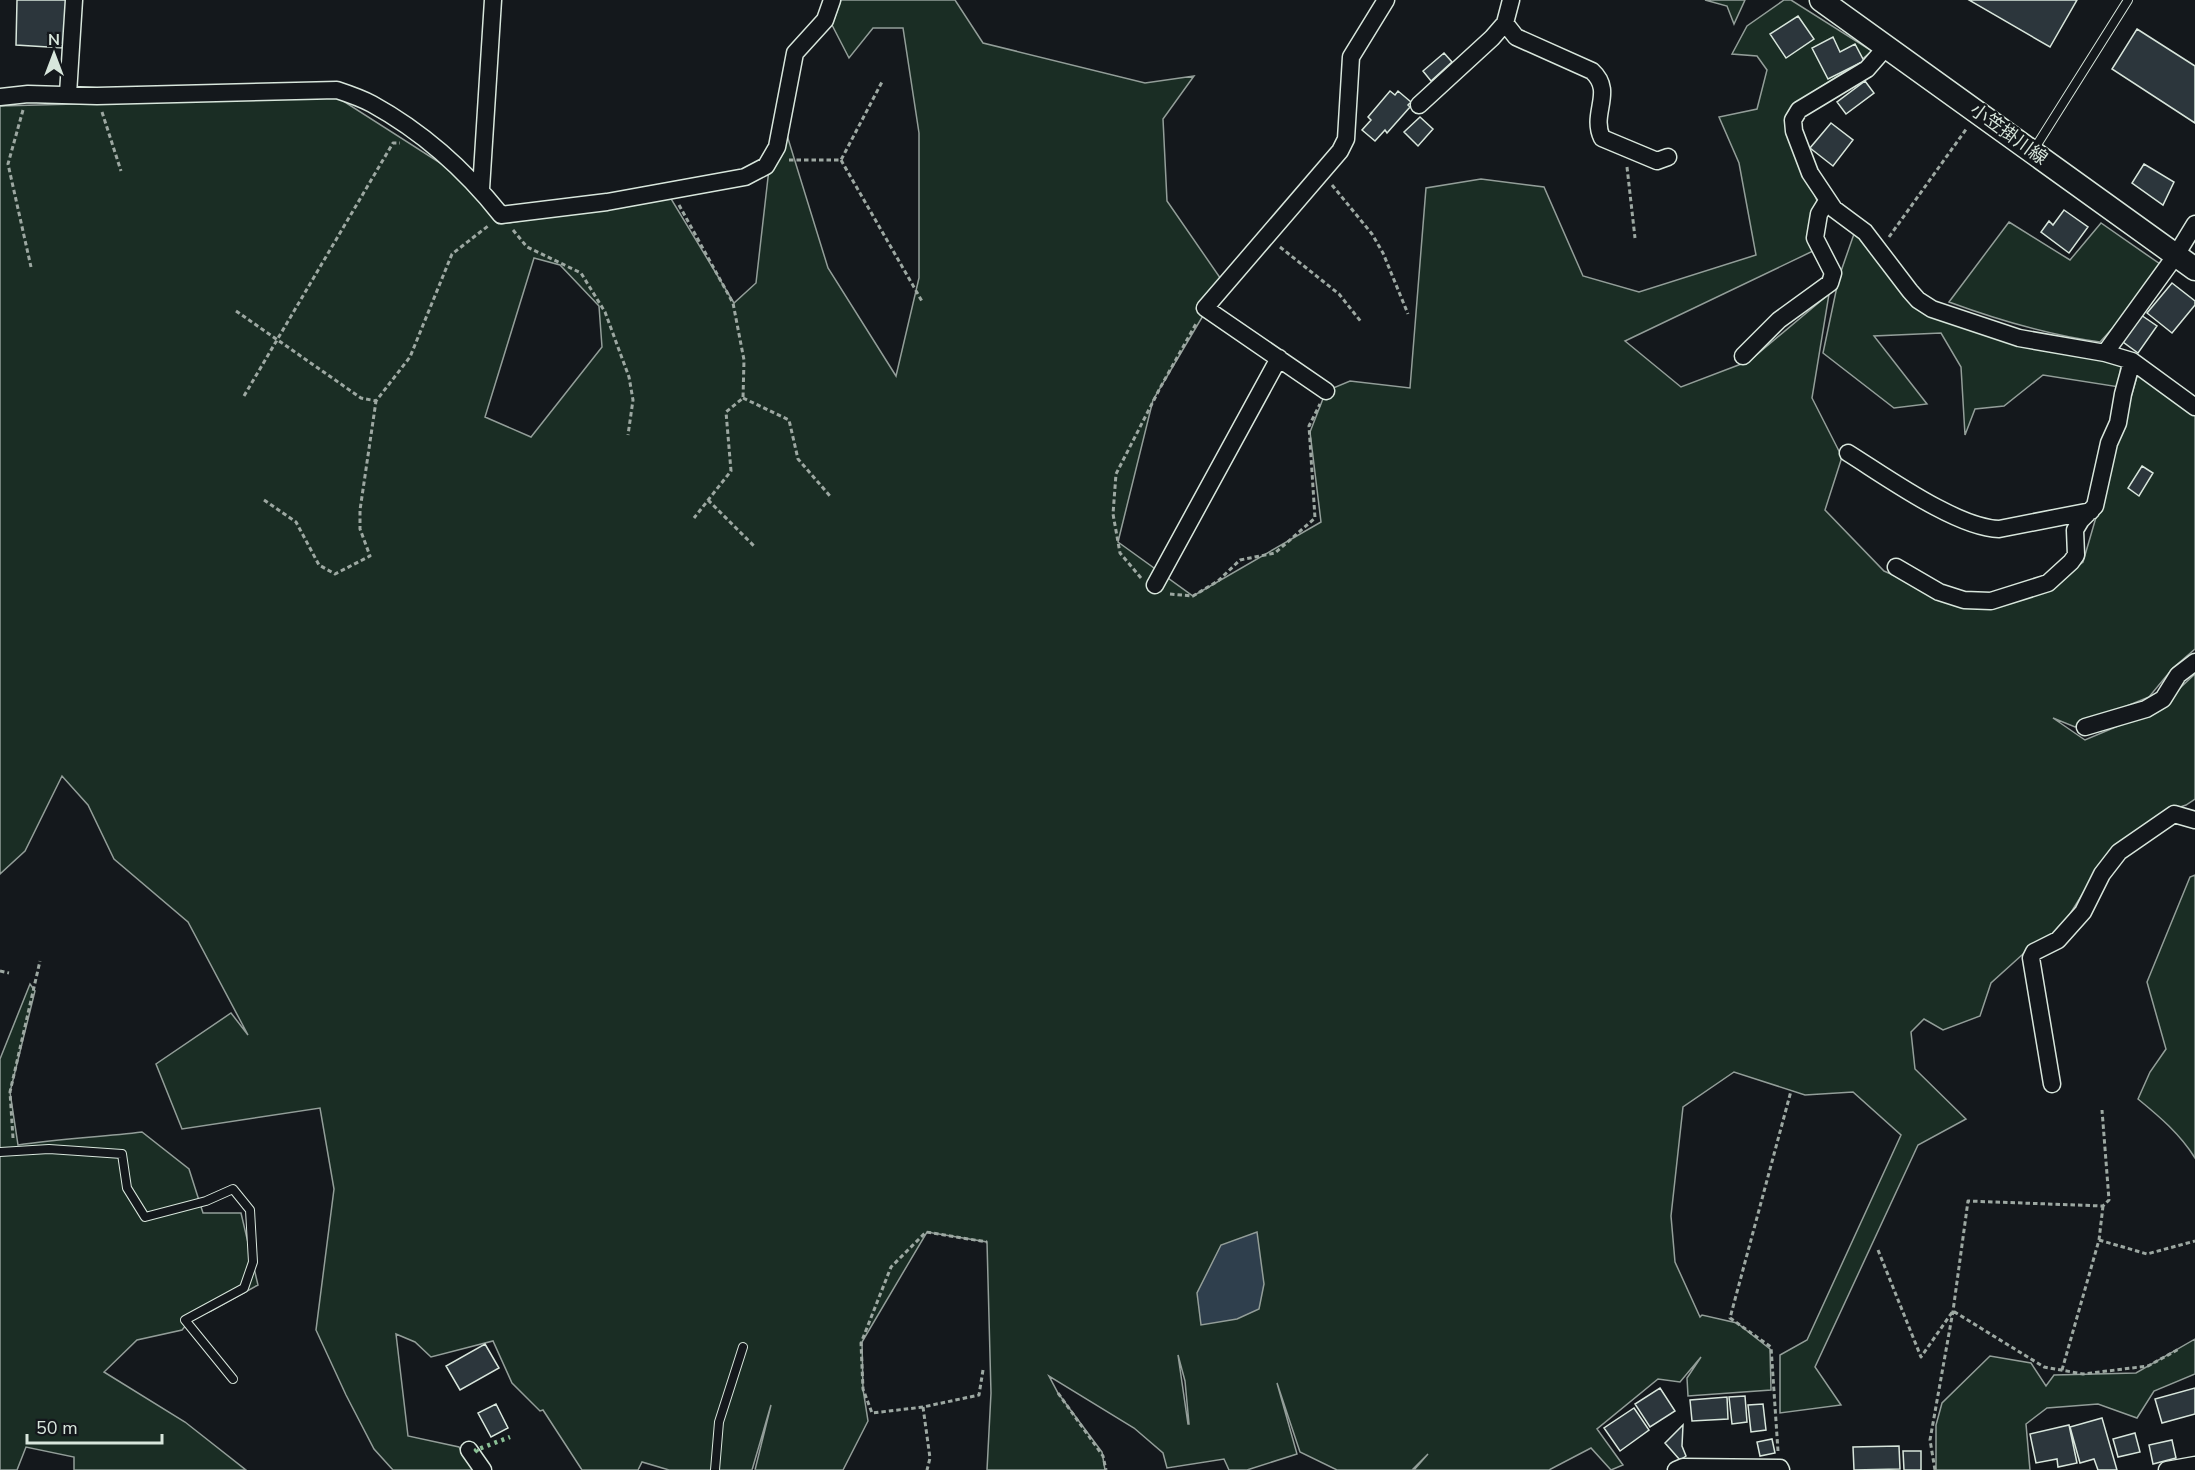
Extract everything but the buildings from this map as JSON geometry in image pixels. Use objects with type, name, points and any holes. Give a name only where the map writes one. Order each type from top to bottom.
[{"type":"main road","name":"小笠掛川線","points":[[1821,0],[2195,269]]},
{"type":"street","points":[[68,94],[74,0]]},
{"type":"street","points":[[481,189],[493,0]]},
{"type":"street","points":[[0,97],[28,94],[97,96],[338,90],[371,103],[428,143],[481,189],[501,215],[607,202],[745,177],[766,166],[777,147],[795,53],[825,20],[832,0]]},
{"type":"street","points":[[1326,391],[1205,308],[1340,151],[1347,139],[1351,57],[1386,0]]},
{"type":"street","points":[[1419,105],[1492,38],[1505,22],[1511,0]]},
{"type":"street","points":[[1505,22],[1516,38],[1592,71],[1599,77],[1603,87],[1597,128],[1602,138],[1658,161],[1668,157]]},
{"type":"street","points":[[1887,46],[1867,69],[1799,110],[1793,120],[1794,131],[1810,173],[1827,201],[1865,232],[1910,291],[1918,300],[1932,309],[2019,338],[2105,353],[2132,361],[2195,407]]},
{"type":"street","points":[[1743,356],[1779,320],[1830,283],[1833,273],[1815,238],[1819,214],[1827,201]]},
{"type":"street","points":[[2105,353],[2176,255],[2195,224]]},
{"type":"street","points":[[1155,585],[1279,358]]},
{"type":"street","points":[[1896,567],[1939,592],[1964,600],[1991,601],[2048,583],[2072,562],[2076,555],[2075,530],[2081,520],[2096,506],[2109,443],[2118,423],[2132,361]]},
{"type":"street","points":[[1848,453],[1955,518],[1990,529],[1999,530],[2091,511]]},
{"type":"street","points":[[2085,727],[2146,710],[2163,699],[2178,675],[2195,662]]},
{"type":"street","points":[[2052,1084],[2031,958],[2034,952],[2058,940],[2083,912],[2102,874],[2119,852],[2174,814],[2195,820]]},
{"type":"street","points":[[470,1450],[483,1470]]},
{"type":"street","points":[[2167,1470],[2195,1465]]},
{"type":"street","points":[[1676,1470],[1683,1467],[1780,1469]]},
{"type":"lane","points":[[2033,152],[2128,0]]},
{"type":"lane","points":[[0,1152],[50,1149],[122,1154],[127,1188],[145,1217],[206,1202],[233,1189],[250,1210],[253,1262],[243,1288],[185,1320],[233,1379]]},
{"type":"lane","points":[[715,1470],[719,1422],[743,1347]]},
{"type":"path","points":[[841,160],[883,80]]},
{"type":"path","points":[[28,94],[8,164],[31,267]]},
{"type":"path","points":[[97,96],[121,171]]},
{"type":"path","points":[[1879,250],[1978,111]]},
{"type":"path","points":[[243,396],[393,143],[428,143]]},
{"type":"path","points":[[1625,148],[1635,238]]},
{"type":"path","points":[[770,160],[841,160]]},
{"type":"path","points":[[841,160],[922,303]]},
{"type":"path","points":[[1322,172],[1372,234],[1383,253],[1408,315]]},
{"type":"path","points":[[671,190],[734,303],[744,360],[743,398]]},
{"type":"path","points":[[264,500],[296,522],[319,566],[335,573],[370,556],[360,529],[360,510],[375,401],[410,357],[452,254],[501,215],[527,247],[581,273],[605,312],[629,377],[633,400],[628,435]]},
{"type":"path","points":[[1266,236],[1339,294],[1362,323]]},
{"type":"path","points":[[236,311],[361,398],[375,401]]},
{"type":"path","points":[[743,398],[789,420],[798,459],[830,496]]},
{"type":"path","points":[[694,518],[731,471],[726,411],[743,398]]},
{"type":"path","points":[[708,500],[755,547]]},
{"type":"path","points":[[14,1151],[10,1092],[40,961]]},
{"type":"path","points":[[0,971],[9,973]]},
{"type":"path","points":[[1780,1469],[1771,1347],[1730,1318],[1791,1091]]},
{"type":"path","points":[[2062,1370],[2099,1240],[2103,1206],[2109,1200],[2102,1110]]},
{"type":"path","points":[[1935,1470],[1930,1440],[1953,1311],[1968,1201],[2103,1206]]},
{"type":"path","points":[[983,1370],[979,1395],[922,1407],[872,1413],[863,1389],[861,1342],[891,1267],[927,1232],[987,1242]]},
{"type":"path","points":[[2099,1240],[2147,1254],[2195,1241]]},
{"type":"path","points":[[1878,1250],[1921,1357],[1953,1311]]},
{"type":"path","points":[[1953,1311],[2044,1367],[2083,1374],[2148,1366],[2179,1348]]},
{"type":"path","points":[[1058,1393],[1103,1456],[1106,1470]]},
{"type":"path","points":[[922,1407],[930,1458],[927,1470]]},
{"type":"green space","points":[[841,0],[955,0],[983,43],[1145,83],[1194,76],[1163,119],[1167,201],[1223,282],[1153,400],[1118,542],[1193,596],[1321,522],[1310,432],[1326,391],[1350,381],[1410,388],[1426,188],[1481,179],[1544,187],[1583,276],[1639,292],[1756,255],[1739,163],[1719,117],[1757,109],[1767,70],[1757,56],[1732,54],[1747,26],[1784,0],[1791,0],[1872,51],[1855,65],[1793,105],[1785,125],[1818,203],[1813,251],[1625,341],[1681,387],[1749,361],[1829,294],[1812,398],[1842,457],[1825,510],[1884,571],[1960,604],[2051,587],[2083,562],[2138,373],[2195,414],[2195,649],[2173,668],[2149,697],[2075,727],[2053,718],[2085,740],[2156,710],[2195,674],[2195,799],[2186,805],[2160,814],[2123,840],[2100,866],[2060,930],[2023,954],[1991,983],[1980,1016],[1943,1030],[1924,1019],[1911,1032],[1915,1069],[1966,1119],[1918,1145],[1815,1367],[1841,1405],[1780,1413],[1780,1355],[1807,1340],[1901,1135],[1853,1092],[1805,1095],[1734,1072],[1683,1107],[1671,1216],[1675,1262],[1700,1317],[1702,1315],[1737,1323],[1770,1349],[1771,1390],[1688,1396],[1687,1378],[1701,1357],[1680,1382],[1658,1379],[1597,1429],[1623,1465],[1611,1470],[1591,1448],[1549,1470],[1414,1470],[1428,1454],[1412,1470],[1337,1470],[1300,1452],[1277,1383],[1297,1454],[1247,1470],[1229,1470],[1224,1459],[1167,1468],[1163,1453],[1134,1428],[1049,1376],[1058,1393],[1102,1452],[1105,1470],[987,1470],[991,1393],[987,1242],[927,1232],[862,1342],[863,1389],[868,1421],[843,1470],[755,1470],[771,1405],[752,1470],[669,1470],[642,1462],[638,1470],[582,1470],[543,1410],[540,1411],[512,1383],[493,1341],[431,1357],[415,1342],[396,1334],[408,1436],[459,1447],[473,1470],[393,1470],[374,1449],[316,1330],[334,1189],[320,1108],[182,1129],[156,1064],[231,1013],[248,1035],[188,922],[114,859],[88,805],[62,776],[25,851],[0,874],[0,106],[337,97],[481,189],[501,224],[670,197],[734,303],[756,283],[770,160],[782,119],[828,268],[896,376],[919,278],[919,133],[903,28],[873,28],[849,58],[832,25]],"holes":[[[534,258],[560,265],[599,306],[602,347],[531,437],[485,417]],[[1178,1355],[1185,1381],[1189,1424],[1188,1424]]]},
{"type":"green space","points":[[1705,0],[1745,0],[1734,24],[1727,6]]},
{"type":"green space","points":[[2009,222],[2070,260],[2101,223],[2160,264],[2120,320],[2100,342],[2023,326],[1949,302]]},
{"type":"green space","points":[[1855,231],[1920,309],[2121,364],[2119,387],[2043,375],[2004,406],[1975,409],[1965,435],[1961,367],[1941,333],[1874,336],[1927,404],[1894,408],[1823,353],[1839,277]]},
{"type":"green space","points":[[2195,875],[2195,1158],[2162,1119],[2138,1099],[2150,1072],[2166,1049],[2147,982],[2190,877]]},
{"type":"green space","points":[[30,984],[35,991],[10,1092],[18,1145],[142,1132],[189,1169],[203,1213],[241,1213],[258,1285],[211,1311],[191,1319],[182,1330],[137,1340],[104,1372],[185,1422],[246,1470],[74,1470],[74,1457],[26,1447],[17,1470],[0,1470],[0,1059]]},
{"type":"green space","points":[[2195,1339],[2195,1374],[2154,1391],[2137,1418],[2098,1404],[2047,1408],[2026,1424],[2030,1470],[1936,1470],[1936,1425],[1942,1403],[1990,1356],[2031,1363],[2046,1386],[2054,1375],[2136,1373]]},
{"type":"water","points":[[1257,1232],[1264,1284],[1259,1309],[1237,1319],[1201,1325],[1197,1293],[1221,1245]]},
{"type":"hedge","points":[[478,1452],[476,1450],[510,1437]]}]
